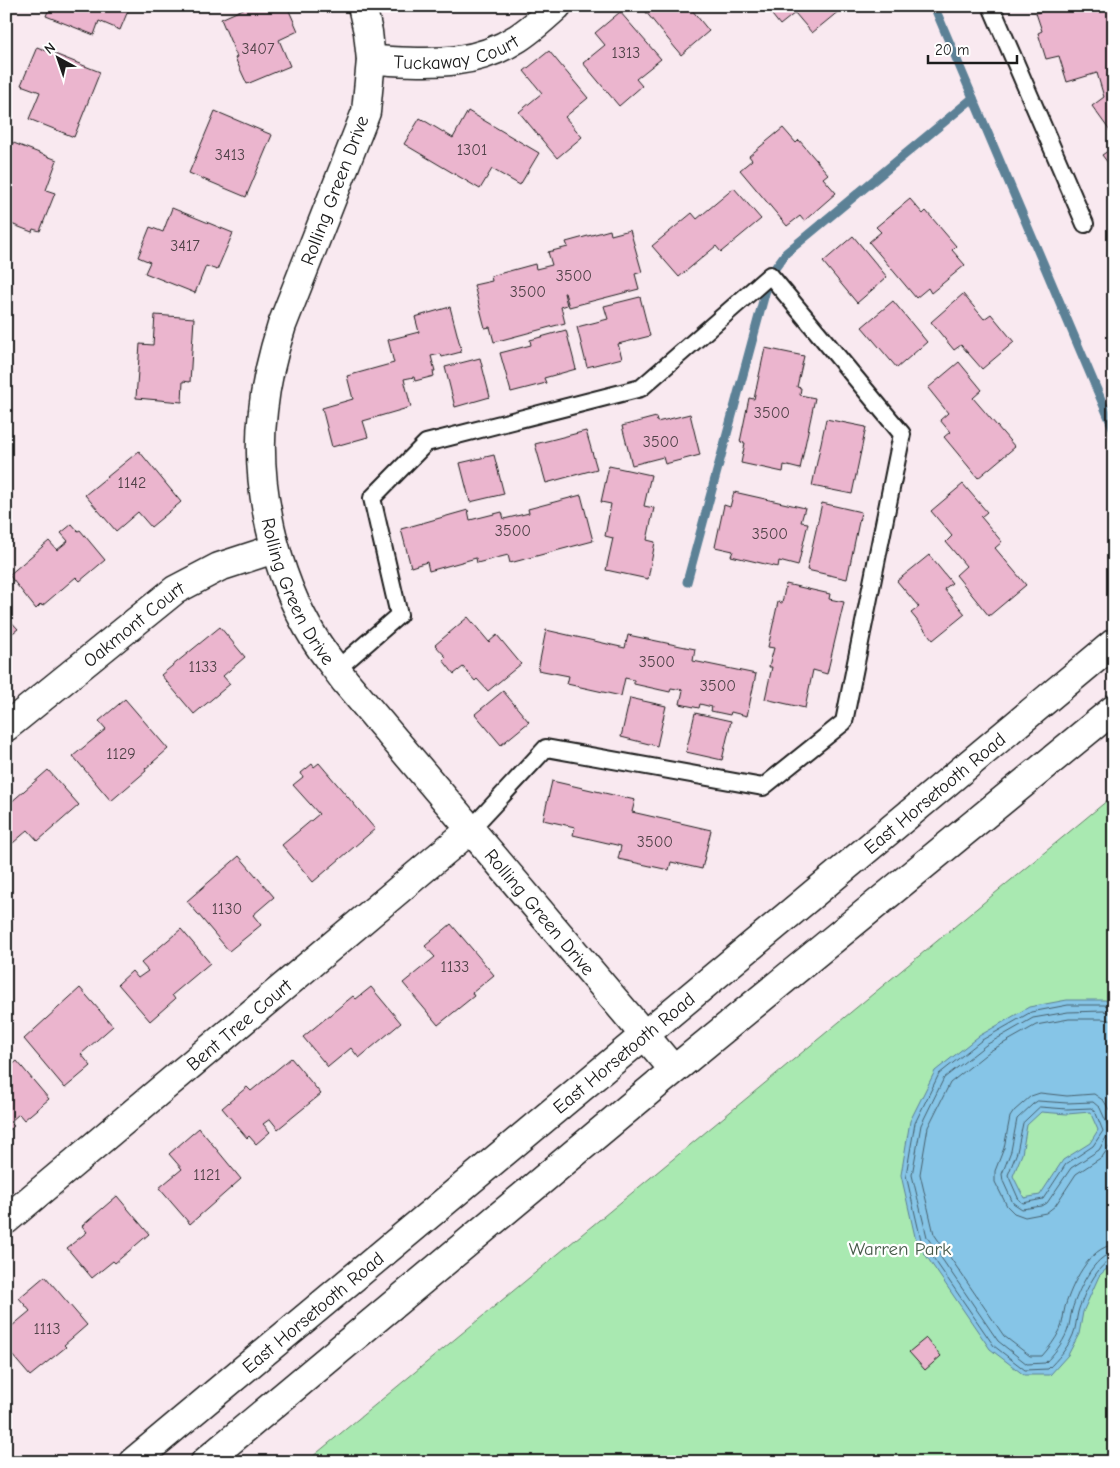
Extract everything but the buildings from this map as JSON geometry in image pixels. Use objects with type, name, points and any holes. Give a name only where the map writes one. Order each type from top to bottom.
[{"type":"main road","name":"Rolling Green Drive","points":[[362,6],[368,32],[371,60],[366,112],[282,325],[273,355],[262,412],[261,469],[270,532],[275,550],[288,586],[310,630],[337,669],[470,830],[674,1070]]},
{"type":"main road","name":"Tuckaway Court","points":[[371,60],[442,63],[464,60],[492,52],[519,38],[558,6]]},
{"type":"main road","name":"Oakmont Court","points":[[6,727],[175,590],[218,567],[275,550]]},
{"type":"main road","name":"East Horsetooth Road","points":[[133,1462],[1114,643]]},
{"type":"main road","points":[[205,1462],[674,1070],[1114,708]]},
{"type":"main road","name":"Bent Tree Court","points":[[6,1220],[470,830]]},
{"type":"lane","points":[[991,6],[1085,224]]},
{"type":"lane","points":[[337,669],[398,615],[372,498],[426,443],[641,388],[770,275],[902,434],[844,722],[763,787],[546,748],[470,830]]},
{"type":"green space","name":"Warren Park","points":[[1114,795],[1114,1462],[306,1462]]},
{"type":"water","points":[[1067,1000],[1105,1000],[1114,1003],[1114,1262],[1099,1276],[1083,1312],[1079,1334],[1068,1355],[1050,1375],[1024,1375],[990,1349],[916,1241],[901,1175],[910,1121],[935,1071],[979,1036],[1029,1007]],"holes":[[[1041,1112],[1067,1114],[1090,1112],[1098,1130],[1090,1143],[1063,1160],[1040,1195],[1024,1198],[1013,1176],[1022,1154],[1027,1125]]]},
{"type":"waterway","points":[[934,6],[1114,430]]},
{"type":"waterway","points":[[687,582],[770,275],[786,253],[973,98]]}]
